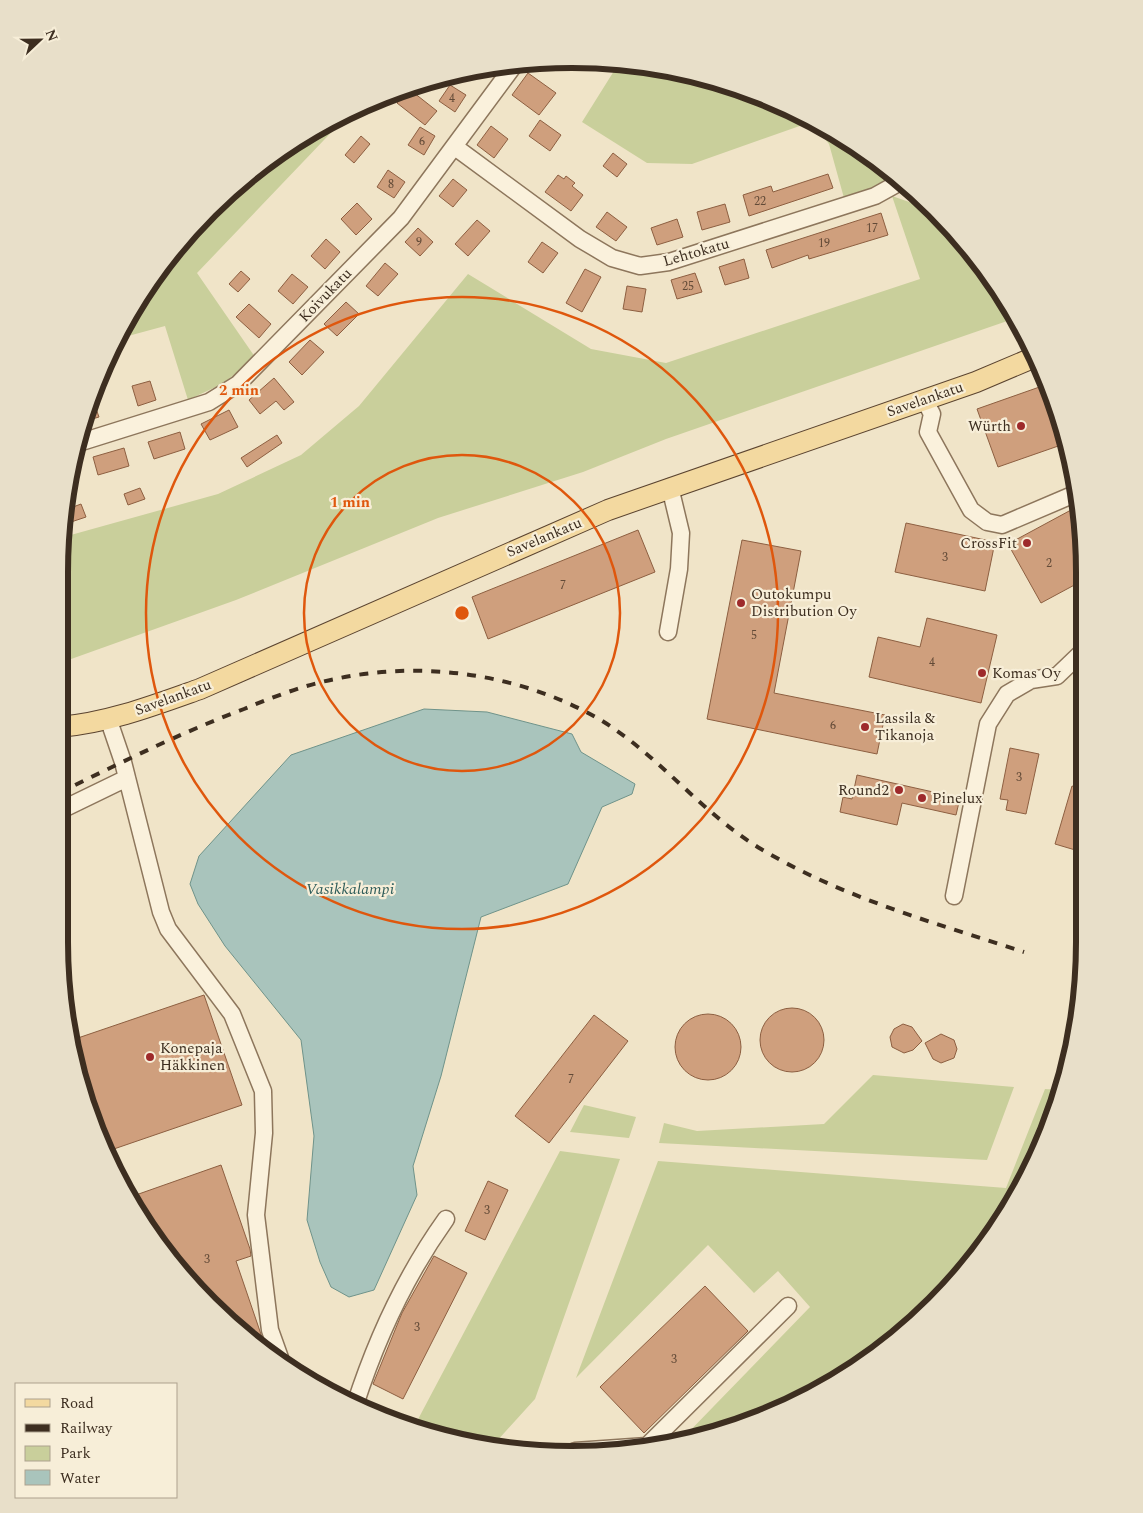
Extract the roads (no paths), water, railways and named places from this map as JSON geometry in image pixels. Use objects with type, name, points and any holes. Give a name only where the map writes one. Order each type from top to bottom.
[{"type":"main road","name":"Savelankatu","points":[[68,725],[140,710],[200,689],[599,514],[670,487],[976,382],[1029,360]]},
{"type":"street","name":"Koivukatu","points":[[85,441],[209,402],[238,384],[401,218],[508,72]]},
{"type":"street","name":"Lehtokatu","points":[[455,147],[580,239],[612,258],[640,266],[669,262],[875,196],[894,185]]},
{"type":"street","points":[[924,399],[932,414],[928,432],[971,510],[988,522],[1002,525],[1070,496]]},
{"type":"street","points":[[668,632],[679,569],[681,533],[670,487]]},
{"type":"street","points":[[954,896],[988,724],[1007,694],[1031,680],[1057,676],[1076,658]]},
{"type":"street","points":[[108,718],[127,778],[161,912],[168,929],[232,1014],[263,1091],[264,1133],[256,1215],[270,1330],[277,1350]]},
{"type":"street","points":[[68,807],[127,778]]},
{"type":"street","points":[[357,1398],[368,1363],[403,1291],[429,1242],[446,1219]]},
{"type":"street","points":[[655,1438],[788,1306]]},
{"type":"water","name":"Vasikkalampi","points":[[424,709],[487,712],[572,734],[581,752],[635,784],[632,794],[602,807],[568,884],[481,917],[441,1076],[413,1166],[417,1195],[374,1290],[349,1297],[331,1287],[320,1262],[307,1220],[314,1136],[301,1040],[225,946],[198,904],[190,884],[199,856],[291,755]]},
{"type":"railway","points":[[68,789],[197,728],[277,696],[312,685],[368,673],[437,671],[471,675],[537,691],[599,719],[641,749],[699,802],[739,835],[792,866],[824,882],[890,908],[1024,952]]},
{"type":"place","name":"Würth","points":[[1021,426]]},
{"type":"place","name":"CrossFit","points":[[1027,543]]},
{"type":"place","name":"Outokumpu Distribution Oy","points":[[741,603]]},
{"type":"place","name":"Komas Oy","points":[[982,673]]},
{"type":"place","name":"Lassila & Tikanoja","points":[[865,727]]},
{"type":"place","name":"Round2","points":[[899,790]]},
{"type":"place","name":"Pinelux","points":[[922,798]]},
{"type":"place","name":"Konepaja Häkkinen","points":[[150,1057]]}]
